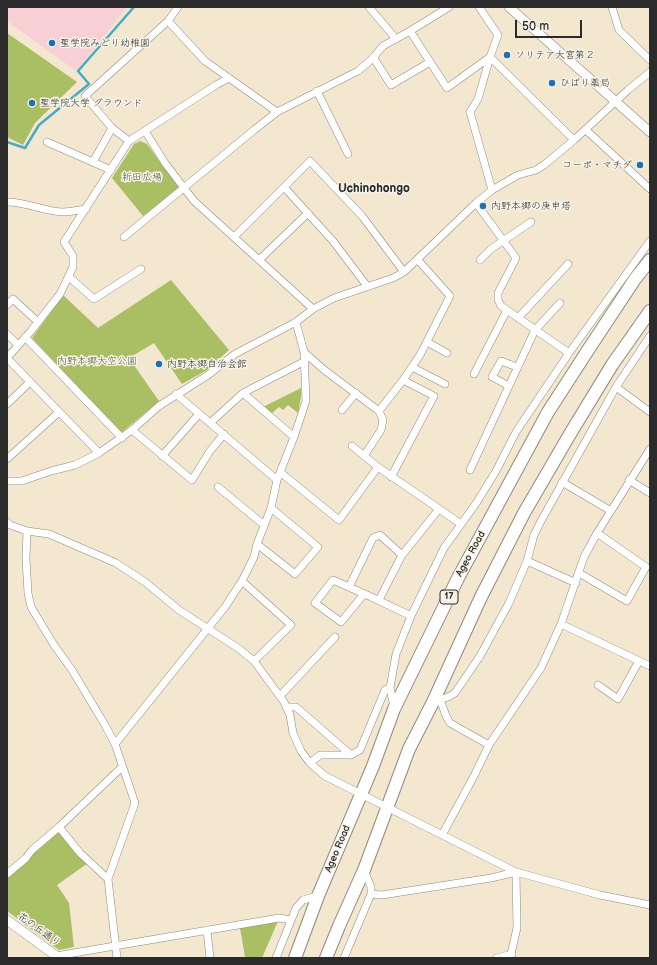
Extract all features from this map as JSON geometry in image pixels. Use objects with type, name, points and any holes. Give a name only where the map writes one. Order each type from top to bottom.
[{"type":"highway","name":"Ageo Road","points":[[295,958],[318,896],[373,766],[394,709],[458,578],[548,412],[635,279],[650,260]]},
{"type":"highway","points":[[326,958],[364,870],[409,749],[436,701],[481,597],[524,513],[570,434],[612,365],[650,311]]},
{"type":"street","points":[[129,141],[112,128],[86,96],[168,21],[178,7]]},
{"type":"street","points":[[369,7],[396,39]]},
{"type":"street","points":[[124,237],[277,112],[358,71],[382,46],[449,7]]},
{"type":"street","points":[[479,7],[498,36],[490,57],[478,99],[470,112],[492,190]]},
{"type":"street","points":[[509,7],[650,132]]},
{"type":"street","points":[[612,7],[619,30],[650,60]]},
{"type":"street","points":[[168,21],[205,61],[277,112]]},
{"type":"street","points":[[410,31],[448,88],[490,57]]},
{"type":"street","points":[[373,57],[391,85],[430,62]]},
{"type":"street","points":[[490,57],[574,140]]},
{"type":"street","points":[[7,481],[22,480],[75,465],[99,454],[132,430],[158,406],[208,375],[235,354],[296,322],[313,309],[334,298],[393,278],[404,272],[476,203],[492,190],[518,175],[544,165],[586,130],[650,72]]},
{"type":"street","points":[[99,454],[7,358],[60,294],[73,267],[73,256],[64,242],[129,141],[229,78]]},
{"type":"street","points":[[317,91],[348,154]]},
{"type":"street","points":[[93,162],[112,128]]},
{"type":"street","points":[[586,130],[650,190]]},
{"type":"street","points":[[145,131],[165,163],[194,201],[313,309]]},
{"type":"street","points":[[47,142],[111,170]]},
{"type":"street","points":[[234,237],[310,161],[362,216],[404,272]]},
{"type":"street","points":[[284,187],[334,241],[366,286]]},
{"type":"street","points":[[7,202],[24,203],[49,210],[65,212],[86,209]]},
{"type":"street","points":[[476,203],[516,258],[498,293],[498,300],[501,306],[569,353]]},
{"type":"street","points":[[259,260],[308,213]]},
{"type":"street","points":[[480,260],[503,240],[531,222]]},
{"type":"street","points":[[394,709],[390,688],[396,654],[411,616],[444,548],[477,502],[516,432],[569,353],[650,241]]},
{"type":"street","points":[[379,412],[420,355],[450,296],[418,260]]},
{"type":"street","points":[[518,318],[568,264]]},
{"type":"street","points":[[69,276],[94,299],[141,270]]},
{"type":"street","points":[[609,296],[635,279]]},
{"type":"street","points":[[7,305],[13,299],[38,322]]},
{"type":"street","points":[[470,470],[535,330],[560,303]]},
{"type":"street","points":[[474,374],[507,310]]},
{"type":"street","points":[[115,744],[225,607],[254,557],[257,544],[271,508],[277,480],[294,437],[306,400],[304,352],[296,322]]},
{"type":"street","points":[[7,334],[18,345]]},
{"type":"street","points":[[489,745],[450,723],[436,701],[455,693],[480,656],[509,603],[527,561],[541,521],[616,387],[650,336]]},
{"type":"street","points":[[25,337],[122,438]]},
{"type":"street","points":[[427,342],[447,353]]},
{"type":"street","points":[[304,352],[323,369],[379,412],[384,420],[381,430],[364,456]]},
{"type":"street","points":[[210,423],[243,393],[305,361]]},
{"type":"street","points":[[509,386],[492,377],[501,361],[518,367]]},
{"type":"street","points":[[412,367],[445,384]]},
{"type":"street","points":[[391,477],[434,396],[402,380]]},
{"type":"street","points":[[7,404],[30,382]]},
{"type":"street","points":[[616,387],[650,412]]},
{"type":"street","points":[[243,393],[294,437]]},
{"type":"street","points":[[342,410],[356,393]]},
{"type":"street","points":[[176,394],[277,480]]},
{"type":"street","points":[[7,459],[60,412]]},
{"type":"street","points":[[162,456],[199,414]]},
{"type":"street","points":[[132,430],[192,480],[210,450],[224,434]]},
{"type":"street","points":[[352,446],[391,477],[461,524]]},
{"type":"street","points":[[442,835],[489,745],[541,668],[561,624],[584,557],[629,480],[650,449]]},
{"type":"street","points":[[280,472],[339,520],[378,467]]},
{"type":"street","points":[[629,480],[650,493]]},
{"type":"street","points":[[562,482],[611,511]]},
{"type":"street","points":[[218,487],[264,525]]},
{"type":"street","points":[[257,544],[295,574],[318,547],[271,508]]},
{"type":"street","points":[[379,600],[402,555],[440,509]]},
{"type":"street","points":[[7,522],[10,525],[27,531],[49,534],[116,563],[207,629],[238,648],[254,661],[280,696],[290,715],[294,733],[301,751],[310,763],[325,776],[516,872],[600,895],[650,905]]},
{"type":"street","points":[[27,531],[27,586],[31,607],[54,645],[72,670],[105,725],[115,744],[135,803],[108,879],[117,958]]},
{"type":"street","points":[[579,573],[627,601],[646,567],[597,533]]},
{"type":"street","points":[[349,587],[373,538],[380,535],[402,555]]},
{"type":"street","points":[[527,561],[576,583]]},
{"type":"street","points":[[242,580],[291,625],[254,661]]},
{"type":"street","points":[[364,594],[341,622],[315,603],[333,580],[379,600],[411,616]]},
{"type":"street","points":[[561,624],[650,666]]},
{"type":"street","points":[[280,696],[335,637]]},
{"type":"street","points":[[598,685],[618,699],[639,660]]},
{"type":"street","points":[[310,763],[320,756],[351,755],[360,750],[385,690],[390,688]]},
{"type":"street","points":[[286,707],[296,707],[351,755]]},
{"type":"street","points":[[7,874],[26,858],[32,850],[59,827],[122,767]]},
{"type":"street","points":[[59,827],[80,852],[108,879]]},
{"type":"street","points":[[344,958],[371,894],[371,887],[364,870]]},
{"type":"street","points":[[371,894],[382,895],[491,878],[516,872]]},
{"type":"street","points":[[497,958],[511,956],[517,928],[516,872]]},
{"type":"street","points":[[276,958],[296,908],[303,900],[318,896]]},
{"type":"street","points":[[53,956],[279,918],[291,920]]},
{"type":"street","name":"花の丘通り","points":[[7,920],[53,956]]},
{"type":"street","points":[[207,930],[210,958]]},
{"type":"shaded area","points":[[7,7],[127,7],[76,71],[7,21]]},
{"type":"green space","name":"聖学院大学 グラウンド","points":[[7,33],[77,82],[35,123],[23,145],[7,137]]},
{"type":"green space","name":"新田広場","points":[[140,141],[147,144],[179,188],[143,216],[112,178],[134,144]]},
{"type":"green space","name":"内野本郷大空公園","points":[[171,280],[229,350],[207,370],[182,384],[154,343],[129,358],[159,401],[121,433],[32,338],[63,295],[98,328]]},
{"type":"green space","points":[[301,388],[298,413],[288,405],[283,410],[279,407],[271,414],[263,407]]},
{"type":"green space","points":[[58,832],[62,832],[88,863],[57,885],[69,903],[74,947],[59,950],[7,911],[7,877],[28,861],[31,855]]},
{"type":"green space","points":[[278,921],[262,958],[245,957],[240,928]]},
{"type":"waterway","points":[[7,142],[25,148],[39,125],[89,84],[78,71],[134,7]]},
{"type":"place","name":"聖学院みどり幼稚園","points":[[52,43]]},
{"type":"place","name":"ソリテア大宮第２","points":[[507,55]]},
{"type":"place","name":"ひばり薬局","points":[[552,83]]},
{"type":"place","name":"聖学院大学 グラウンド","points":[[32,103]]},
{"type":"place","name":"コーポ・マチダ","points":[[640,165]]},
{"type":"place","name":"内野本郷の庚申塔","points":[[483,206]]},
{"type":"place","name":"内野本郷自治会館","points":[[159,364]]},
{"type":"district","name":"Uchinohongo","points":[[374,189]]}]
